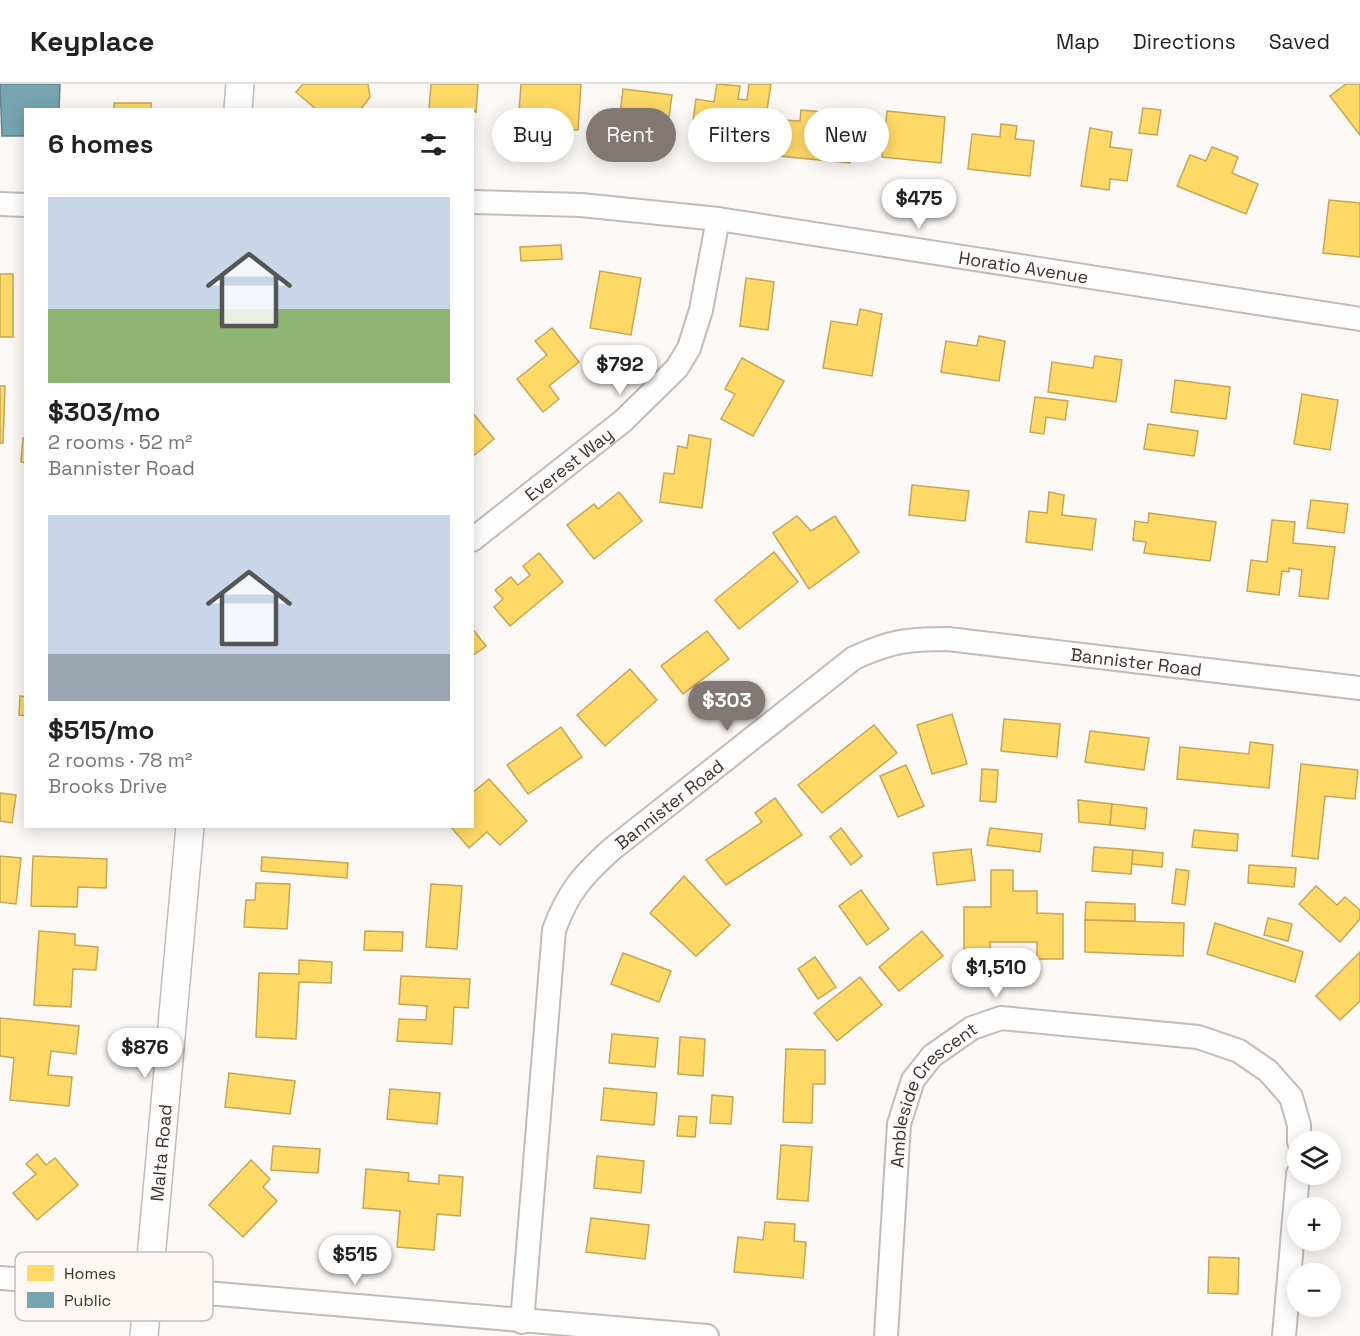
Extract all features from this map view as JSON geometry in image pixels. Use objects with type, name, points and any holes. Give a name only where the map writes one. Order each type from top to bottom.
[{"type":"street","points":[[238,108],[240,84]]},
{"type":"street","name":"Horatio Avenue","points":[[474,202],[581,205],[718,219],[1360,319]]},
{"type":"street","points":[[0,204],[24,205]]},
{"type":"street","name":"Everest Way","points":[[474,538],[623,421],[677,368],[689,348],[701,310],[718,219]]},
{"type":"street","name":"Bannister Road","points":[[522,1322],[554,930],[565,900],[587,872],[612,849],[854,658],[884,644],[907,639],[948,639],[1360,688]]},
{"type":"street","name":"Malta Road","points":[[151,1252],[190,828]]},
{"type":"street","name":"Ambleside Crescent","points":[[886,1336],[899,1124],[914,1080],[932,1056],[972,1028],[1002,1018],[1198,1037],[1239,1051],[1268,1071],[1291,1097],[1299,1131]]},
{"type":"street","points":[[1284,1336],[1297,1185]]},
{"type":"street","points":[[0,1278],[15,1279]]},
{"type":"street","points":[[213,1294],[707,1336]]},
{"type":"street","name":"Malta Road","points":[[144,1336],[145,1321]]},
{"type":"building: Homes","points":[[303,84],[368,84],[370,97],[362,108],[315,108],[296,92]]},
{"type":"building: Homes","points":[[431,84],[478,84],[476,112],[474,108],[429,108]]},
{"type":"building: Homes","points":[[521,84],[581,84],[578,130],[574,130],[574,108],[519,108]]},
{"type":"building: Homes","points":[[717,84],[740,86],[738,99],[747,100],[749,84],[771,84],[767,108],[695,108],[696,99],[714,102]]},
{"type":"building: Homes","points":[[1346,84],[1360,84],[1360,135],[1330,96]]},
{"type":"building: Homes","points":[[623,89],[672,95],[670,108],[621,108]]},
{"type":"building: Homes","points":[[114,103],[151,103],[151,108],[114,108]]},
{"type":"building: Homes","points":[[1143,108],[1161,110],[1157,135],[1139,133]]},
{"type":"building: Homes","points":[[801,110],[804,110],[804,158],[792,157],[792,121],[800,121]]},
{"type":"building: Homes","points":[[889,111],[945,117],[941,163],[889,158]]},
{"type":"building: Homes","points":[[1001,124],[1017,126],[1015,139],[1034,141],[1030,176],[968,169],[972,134],[1000,137]]},
{"type":"building: Homes","points":[[1090,128],[1112,132],[1110,147],[1132,150],[1127,181],[1110,179],[1109,190],[1081,186]]},
{"type":"building: Homes","points":[[1212,147],[1238,157],[1232,173],[1258,184],[1246,214],[1177,186],[1190,155],[1206,161]]},
{"type":"building: Homes","points":[[1329,200],[1360,203],[1360,257],[1323,253]]},
{"type":"building: Homes","points":[[561,245],[562,259],[521,261],[520,247]]},
{"type":"building: Homes","points":[[600,271],[641,278],[631,335],[590,328]]},
{"type":"building: Homes","points":[[0,274],[13,274],[13,337],[0,337]]},
{"type":"building: Homes","points":[[746,278],[774,282],[768,330],[740,326]]},
{"type":"building: Homes","points":[[860,309],[882,314],[872,376],[823,368],[831,321],[857,325]]},
{"type":"building: Homes","points":[[552,328],[579,362],[549,386],[559,399],[543,412],[517,379],[547,355],[535,341]]},
{"type":"building: Homes","points":[[979,336],[1005,341],[999,381],[941,372],[946,341],[977,346]]},
{"type":"building: Homes","points":[[1095,356],[1122,360],[1116,402],[1048,392],[1052,362],[1093,368]]},
{"type":"building: Homes","points":[[742,358],[784,381],[753,436],[721,419],[735,394],[725,389]]},
{"type":"building: Homes","points":[[1175,380],[1230,387],[1226,419],[1171,412]]},
{"type":"building: Homes","points":[[0,386],[5,386],[3,443],[0,443]]},
{"type":"building: Homes","points":[[1302,394],[1338,400],[1330,450],[1294,444]]},
{"type":"building: Homes","points":[[1035,397],[1068,401],[1065,420],[1046,417],[1044,434],[1030,432]]},
{"type":"building: Homes","points":[[474,414],[494,439],[474,455]]},
{"type":"building: Homes","points":[[1148,424],[1198,431],[1194,456],[1144,449]]},
{"type":"building: Homes","points":[[689,435],[711,439],[702,508],[660,502],[664,473],[674,474],[678,446],[687,448]]},
{"type":"building: Homes","points":[[23,438],[24,438],[24,463],[21,462]]},
{"type":"building: Homes","points":[[912,485],[969,491],[965,521],[909,515]]},
{"type":"building: Homes","points":[[619,492],[642,521],[594,559],[567,525],[594,504],[598,509]]},
{"type":"building: Homes","points":[[1049,492],[1064,495],[1062,515],[1096,519],[1092,550],[1026,542],[1029,511],[1047,513]]},
{"type":"building: Homes","points":[[1311,500],[1348,504],[1344,533],[1307,528]]},
{"type":"building: Homes","points":[[1149,513],[1216,522],[1210,561],[1144,553],[1146,542],[1133,540],[1135,521],[1148,523]]},
{"type":"building: Homes","points":[[797,516],[811,531],[835,516],[859,552],[809,589],[773,533]]},
{"type":"building: Homes","points":[[1272,520],[1295,522],[1293,543],[1335,547],[1328,599],[1299,596],[1302,570],[1289,568],[1289,572],[1282,571],[1279,595],[1247,591],[1251,560],[1267,562]]},
{"type":"building: Homes","points":[[774,552],[798,582],[739,629],[715,600]]},
{"type":"building: Homes","points":[[539,553],[563,582],[510,626],[494,607],[503,599],[495,590],[511,577],[518,585],[530,575],[523,566]]},
{"type":"building: Homes","points":[[474,631],[486,646],[474,655]]},
{"type":"building: Homes","points":[[707,631],[729,659],[683,694],[661,666]]},
{"type":"building: Homes","points":[[630,669],[657,700],[605,746],[577,715]]},
{"type":"building: Homes","points":[[20,696],[24,697],[24,716],[19,715]]},
{"type":"building: Homes","points":[[952,714],[967,764],[932,774],[917,725]]},
{"type":"building: Homes","points":[[1004,719],[1060,724],[1057,757],[1001,751]]},
{"type":"building: Homes","points":[[874,725],[897,753],[822,813],[798,785]]},
{"type":"building: Homes","points":[[561,727],[582,757],[528,794],[507,765]]},
{"type":"building: Homes","points":[[1090,731],[1149,738],[1144,770],[1085,762]]},
{"type":"building: Homes","points":[[1250,742],[1273,745],[1269,788],[1177,779],[1180,747],[1249,754]]},
{"type":"building: Homes","points":[[1301,764],[1358,770],[1355,799],[1325,796],[1318,859],[1292,856]]},
{"type":"building: Homes","points":[[906,765],[924,806],[898,817],[880,776]]},
{"type":"building: Homes","points":[[982,769],[998,770],[996,802],[980,801]]},
{"type":"building: Homes","points":[[489,779],[527,821],[500,845],[487,832],[469,848],[452,828],[474,828],[474,791]]},
{"type":"building: Homes","points":[[0,793],[16,795],[12,823],[0,821]]},
{"type":"building: Homes","points":[[775,798],[802,835],[726,885],[706,860],[762,822],[755,813]]},
{"type":"building: Homes","points":[[1078,800],[1112,804],[1110,825],[1079,822]]},
{"type":"building: Homes","points":[[1112,804],[1147,808],[1145,829],[1110,825]]},
{"type":"building: Homes","points":[[841,828],[862,856],[851,865],[830,837]]},
{"type":"building: Homes","points":[[990,828],[1042,834],[1040,852],[987,845]]},
{"type":"building: Homes","points":[[1194,830],[1238,834],[1237,851],[1192,847]]},
{"type":"building: Homes","points":[[1094,847],[1133,850],[1131,874],[1092,871]]},
{"type":"building: Homes","points":[[971,849],[975,880],[937,885],[933,853]]},
{"type":"building: Homes","points":[[1133,850],[1163,853],[1162,867],[1132,864]]},
{"type":"building: Homes","points":[[0,856],[21,858],[16,904],[0,902]]},
{"type":"building: Homes","points":[[33,856],[107,859],[106,888],[78,887],[77,907],[31,906]]},
{"type":"building: Homes","points":[[262,857],[348,863],[347,878],[261,871]]},
{"type":"building: Homes","points":[[1249,865],[1296,868],[1294,887],[1248,883]]},
{"type":"building: Homes","points":[[1176,869],[1189,871],[1185,905],[1172,903]]},
{"type":"building: Homes","points":[[991,870],[1013,870],[1013,891],[1037,891],[1037,913],[1063,914],[1063,959],[1037,959],[1037,942],[990,942],[990,954],[964,954],[964,907],[991,907]]},
{"type":"building: Homes","points":[[684,876],[730,925],[696,956],[650,913]]},
{"type":"building: Homes","points":[[256,883],[290,884],[287,929],[244,927],[246,900],[255,900]]},
{"type":"building: Homes","points":[[431,884],[462,886],[457,949],[426,947]]},
{"type":"building: Homes","points":[[1316,886],[1337,905],[1345,897],[1360,910],[1360,919],[1340,942],[1299,904]]},
{"type":"building: Homes","points":[[861,890],[889,929],[867,945],[839,906]]},
{"type":"building: Homes","points":[[1086,902],[1135,904],[1135,921],[1085,920]]},
{"type":"building: Homes","points":[[1268,918],[1292,924],[1288,941],[1264,935]]},
{"type":"building: Homes","points":[[1085,920],[1184,923],[1183,956],[1085,952]]},
{"type":"building: Homes","points":[[1215,923],[1303,952],[1295,982],[1207,954]]},
{"type":"building: Homes","points":[[39,931],[75,934],[75,945],[98,947],[96,970],[73,969],[71,1007],[34,1005]]},
{"type":"building: Homes","points":[[365,931],[403,932],[402,951],[364,950]]},
{"type":"building: Homes","points":[[922,931],[943,956],[899,991],[879,967]]},
{"type":"building: Homes","points":[[1360,952],[1360,1001],[1340,1020],[1316,996]]},
{"type":"building: Homes","points":[[623,953],[671,971],[659,1002],[611,984]]},
{"type":"building: Homes","points":[[815,957],[836,987],[818,999],[798,969]]},
{"type":"building: Homes","points":[[299,960],[332,962],[331,983],[299,982],[296,1039],[256,1037],[259,973],[299,974]]},
{"type":"building: Homes","points":[[401,976],[470,979],[468,1008],[454,1007],[452,1044],[397,1041],[399,1019],[426,1020],[427,1006],[399,1004]]},
{"type":"building: Homes","points":[[860,977],[882,1005],[837,1041],[814,1013]]},
{"type":"building: Homes","points":[[0,1018],[79,1026],[76,1054],[51,1051],[48,1075],[72,1077],[69,1106],[10,1100],[14,1058],[0,1056]]},
{"type":"building: Homes","points":[[612,1034],[658,1038],[655,1067],[609,1063]]},
{"type":"building: Homes","points":[[680,1037],[705,1039],[703,1076],[678,1074]]},
{"type":"building: Homes","points":[[786,1049],[825,1050],[825,1084],[813,1084],[812,1123],[783,1122]]},
{"type":"building: Homes","points":[[229,1073],[295,1081],[290,1114],[225,1107]]},
{"type":"building: Homes","points":[[604,1088],[657,1093],[654,1125],[601,1120]]},
{"type":"building: Homes","points":[[390,1089],[440,1093],[437,1124],[387,1119]]},
{"type":"building: Homes","points":[[712,1095],[733,1097],[731,1124],[710,1123]]},
{"type":"building: Homes","points":[[679,1116],[697,1117],[695,1137],[677,1136]]},
{"type":"building: Homes","points":[[781,1145],[812,1147],[808,1201],[777,1199]]},
{"type":"building: Homes","points":[[273,1146],[320,1149],[318,1173],[271,1170]]},
{"type":"building: Homes","points":[[37,1154],[46,1165],[55,1158],[78,1185],[37,1220],[13,1193],[36,1174],[26,1164]]},
{"type":"building: Homes","points":[[597,1156],[644,1161],[641,1193],[594,1188]]},
{"type":"building: Homes","points":[[251,1160],[270,1179],[263,1187],[277,1201],[243,1237],[209,1205]]},
{"type":"building: Homes","points":[[366,1169],[409,1173],[408,1181],[439,1184],[439,1175],[463,1177],[460,1216],[437,1214],[434,1250],[397,1247],[400,1211],[363,1208]]},
{"type":"building: Homes","points":[[591,1218],[649,1225],[645,1259],[586,1252]]},
{"type":"building: Homes","points":[[765,1222],[795,1224],[794,1241],[806,1242],[803,1278],[734,1272],[738,1237],[763,1240]]},
{"type":"building: Homes","points":[[1209,1257],[1239,1258],[1238,1294],[1208,1293]]},
{"type":"building: Public","points":[[0,84],[60,84],[59,108],[24,108],[24,136],[2,136]]}]
